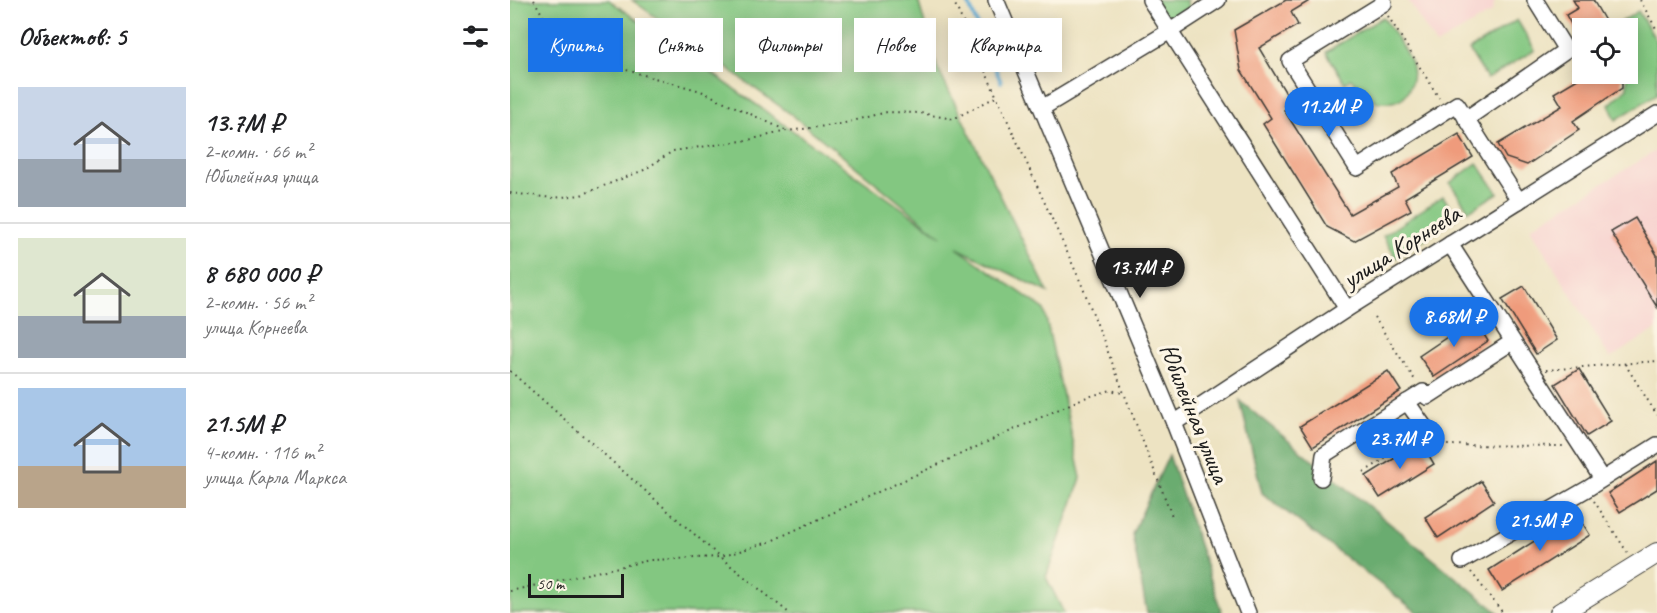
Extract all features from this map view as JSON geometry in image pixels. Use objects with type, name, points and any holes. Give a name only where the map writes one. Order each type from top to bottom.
[{"type":"main road","points":[[1560,613],[1657,553]]},
{"type":"street","name":"Юбилейная улица","points":[[996,0],[1174,423],[1248,613]]},
{"type":"street","points":[[1150,0],[1347,309]]},
{"type":"street","points":[[1042,108],[1218,0]]},
{"type":"street","points":[[1466,119],[1566,50],[1535,0]]},
{"type":"street","points":[[1382,3],[1290,61],[1357,168],[1457,104],[1519,201]]},
{"type":"street","name":"улица Корнеева","points":[[1174,423],[1347,309],[1657,114]]},
{"type":"street","points":[[1450,244],[1530,371],[1602,479]]},
{"type":"street","points":[[1321,478],[1324,455],[1423,392],[1427,397],[1512,342]]},
{"type":"street","points":[[1407,402],[1428,432]]},
{"type":"street","points":[[1462,561],[1587,489],[1657,445]]},
{"type":"path","points":[[534,0],[550,28],[619,68],[700,91],[787,131]]},
{"type":"path","points":[[953,0],[1081,283],[1172,516]]},
{"type":"path","points":[[1640,0],[1657,30]]},
{"type":"path","points":[[1382,3],[1447,110]]},
{"type":"path","points":[[510,193],[553,198],[581,195],[644,170],[673,151],[841,124],[887,112],[920,113],[953,119],[997,96]]},
{"type":"path","points":[[1374,317],[1423,392]]},
{"type":"path","points":[[1530,371],[1657,361]]},
{"type":"path","points":[[1625,364],[1657,415]]},
{"type":"path","points":[[510,372],[720,557],[789,613]]},
{"type":"path","points":[[510,591],[650,560],[720,557],[769,542],[1081,399],[1111,390],[1125,394]]},
{"type":"path","points":[[1364,472],[1428,432],[1438,445],[1579,446]]},
{"type":"path","points":[[1587,489],[1627,552]]},
{"type":"path","points":[[1462,561],[1503,613]]},
{"type":"shaded area","points":[[1408,0],[1495,0],[1492,12],[1436,45]]},
{"type":"shaded area","points":[[1657,150],[1657,329],[1610,358],[1530,228]]},
{"type":"green space","points":[[510,0],[609,0],[635,18],[635,72],[710,72],[941,236],[792,115],[723,65],[723,18],[657,18],[632,0],[918,0],[923,18],[854,18],[854,72],[936,72],[936,63],[1048,292],[957,248],[1044,309],[1081,478],[1046,577],[1064,613],[510,613]]},
{"type":"green space","points":[[1155,0],[1188,0],[1186,2],[1189,7],[1171,19],[1164,17]]},
{"type":"green space","points":[[1638,11],[1657,42],[1657,94],[1616,120],[1609,105],[1627,88],[1627,84],[1638,84],[1638,18],[1628,18]]},
{"type":"green space","points":[[1383,17],[1412,66],[1409,90],[1401,99],[1391,102],[1377,102],[1351,79],[1345,83],[1326,52]]},
{"type":"green space","points":[[1517,20],[1535,50],[1487,79],[1469,50]]},
{"type":"green space","points":[[1477,163],[1498,193],[1469,211],[1450,183]]},
{"type":"green space","points":[[1443,196],[1457,218],[1396,258],[1383,236]]},
{"type":"green space","points":[[1240,401],[1499,613],[1418,613],[1262,493]]},
{"type":"green space","points":[[1169,455],[1222,613],[1147,613],[1132,534]]},
{"type":"building","points":[[1286,0],[1311,0],[1291,12],[1298,25],[1259,48],[1293,105],[1284,110],[1350,214],[1398,187],[1392,174],[1459,134],[1473,157],[1405,198],[1411,210],[1354,241],[1327,227],[1263,124],[1271,118],[1241,70],[1234,30]]},
{"type":"building","points":[[1573,0],[1593,0],[1603,18],[1572,18],[1572,26],[1566,15],[1578,8]]},
{"type":"building","points":[[1572,82],[1622,84],[1622,88],[1573,121],[1579,130],[1527,165],[1506,158],[1498,144],[1562,106],[1554,93]]},
{"type":"building","points":[[1635,218],[1657,255],[1657,307],[1611,232]]},
{"type":"building","points":[[1524,286],[1557,340],[1536,354],[1502,299]]},
{"type":"building","points":[[1474,319],[1488,341],[1434,377],[1419,356]]},
{"type":"building","points":[[1579,369],[1611,421],[1587,436],[1555,384]]},
{"type":"building","points":[[1388,371],[1401,391],[1313,447],[1300,426]]},
{"type":"building","points":[[1421,442],[1434,464],[1380,498],[1366,476]]},
{"type":"building","points":[[1657,461],[1657,489],[1620,512],[1608,493]]},
{"type":"building","points":[[1481,481],[1494,501],[1438,538],[1425,517]]},
{"type":"building","points":[[1577,514],[1590,535],[1502,591],[1489,570]]},
{"type":"waterway","points":[[967,0],[1001,82]]}]
